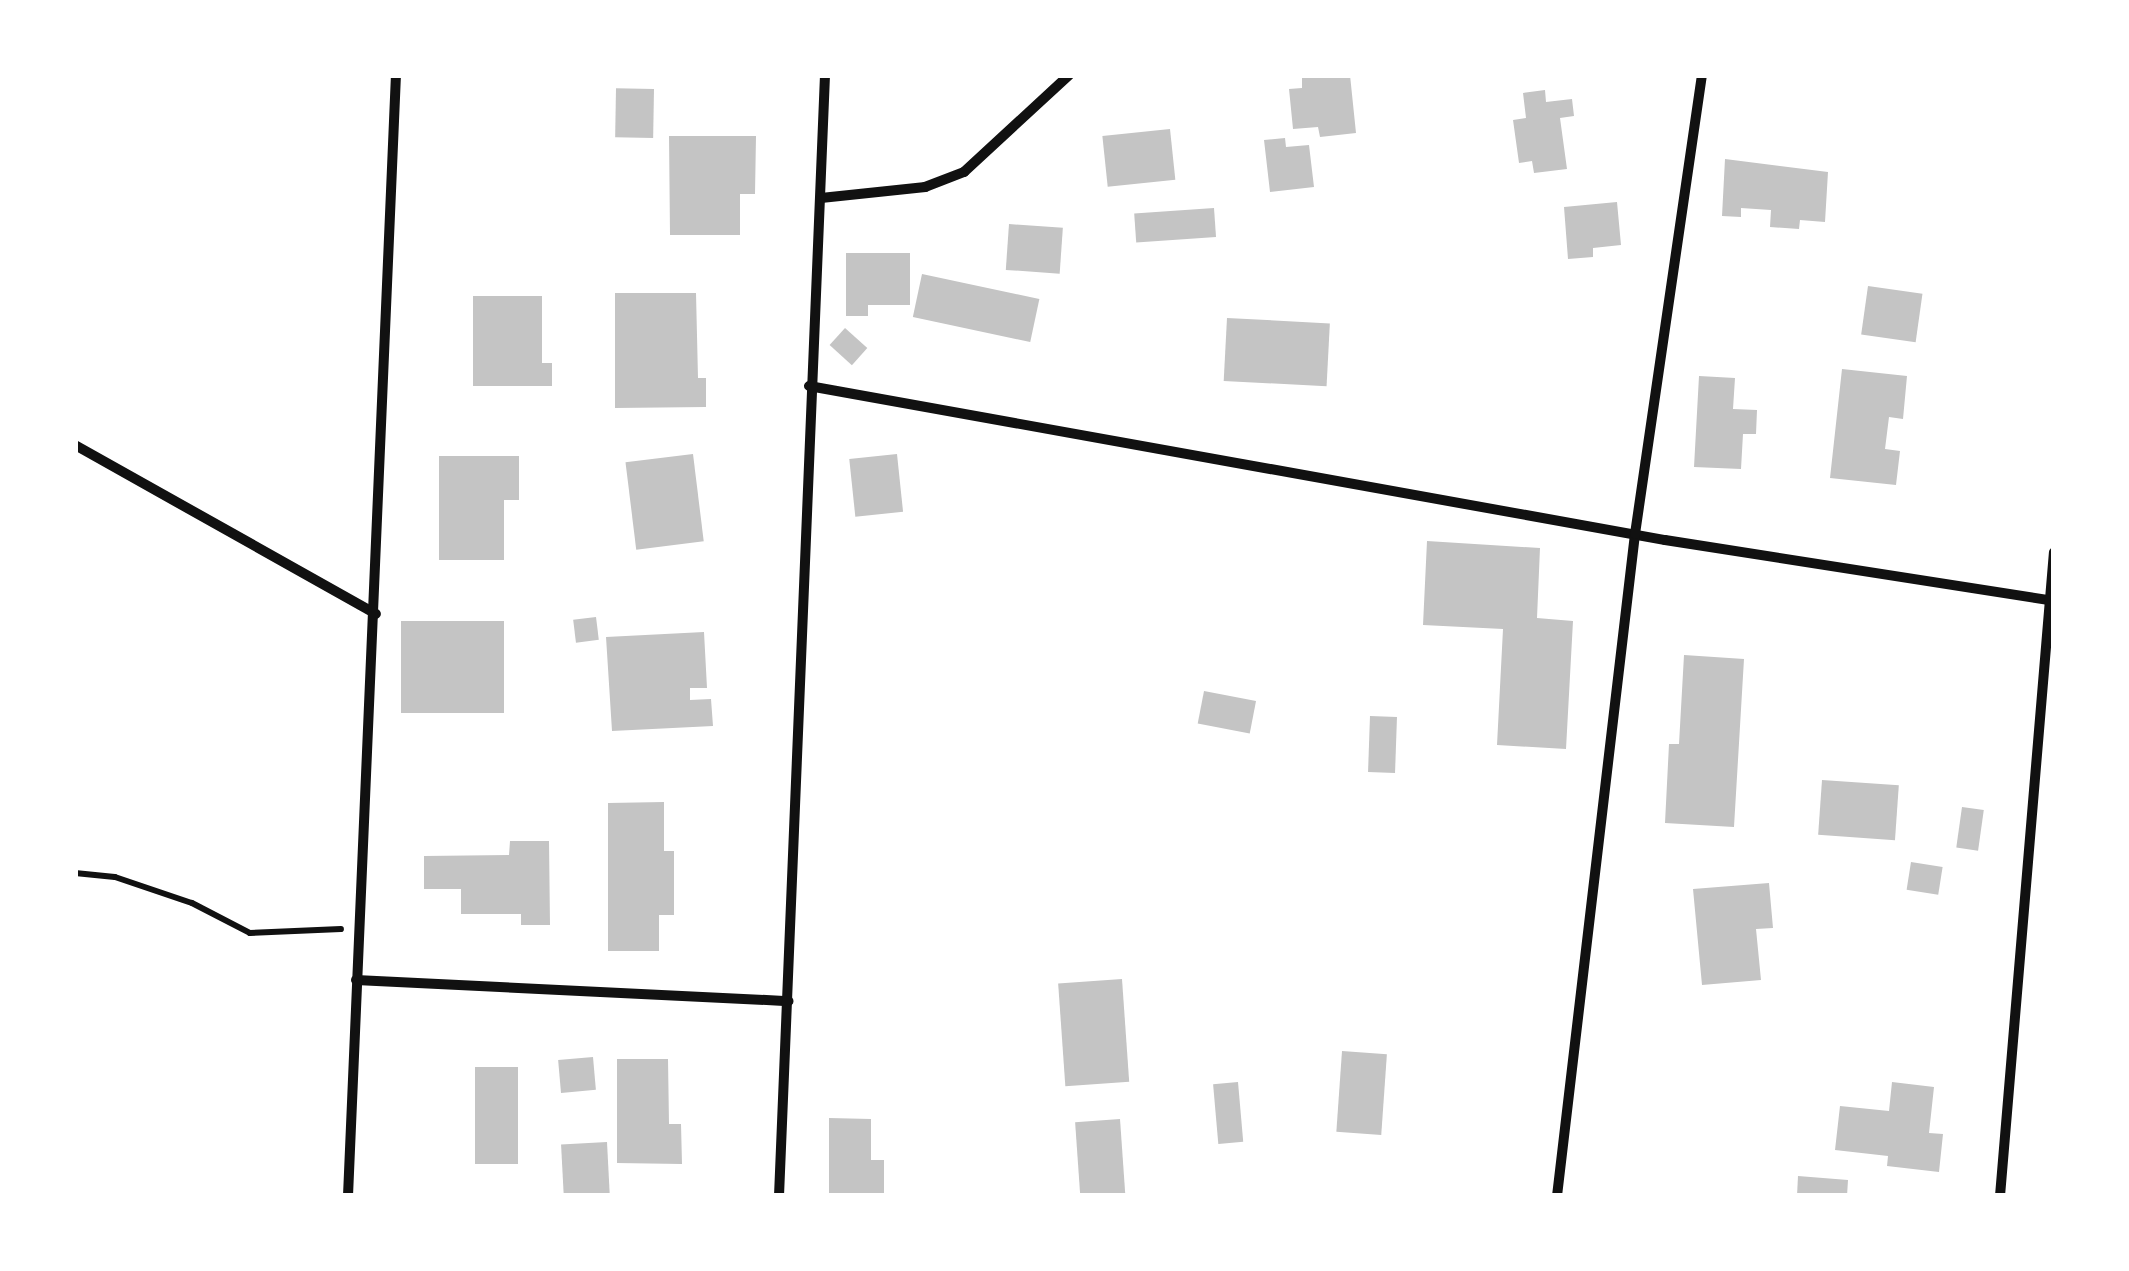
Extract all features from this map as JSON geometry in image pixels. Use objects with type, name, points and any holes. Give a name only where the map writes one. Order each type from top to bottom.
[{"type":"street","points":[[348,1196],[357,928],[376,614],[396,75]]},
{"type":"street","points":[[779,1196],[809,386],[825,75]]},
{"type":"street","points":[[821,198],[925,187],[964,172],[1069,75]]},
{"type":"street","points":[[1557,1196],[1634,534],[1702,75]]},
{"type":"street","points":[[809,386],[1634,534],[2047,600]]},
{"type":"street","points":[[75,445],[376,614]]},
{"type":"street","points":[[2000,1196],[2054,552]]},
{"type":"street","points":[[356,980],[788,1002]]},
{"type":"path","points":[[75,873],[115,877],[192,903],[250,934],[357,928]]},
{"type":"building","points":[[1302,75],[1350,75],[1356,133],[1320,137],[1318,127],[1293,129],[1289,89],[1302,88]]},
{"type":"building","points":[[616,88],[654,89],[653,138],[615,137]]},
{"type":"building","points":[[1545,90],[1546,102],[1572,99],[1574,116],[1560,118],[1567,169],[1534,173],[1532,161],[1519,163],[1513,120],[1526,118],[1523,93]]},
{"type":"building","points":[[1170,129],[1175,180],[1108,187],[1102,136]]},
{"type":"building","points":[[669,136],[756,136],[755,194],[740,194],[740,235],[670,235]]},
{"type":"building","points":[[1285,138],[1286,147],[1309,145],[1314,187],[1270,192],[1264,140]]},
{"type":"building","points":[[1725,159],[1828,172],[1825,222],[1800,220],[1799,229],[1770,227],[1771,210],[1741,208],[1741,217],[1722,216]]},
{"type":"building","points":[[1617,202],[1621,245],[1593,248],[1593,257],[1568,259],[1564,207]]},
{"type":"building","points":[[1214,208],[1216,237],[1136,243],[1134,214]]},
{"type":"building","points":[[1009,224],[1063,228],[1060,274],[1006,270]]},
{"type":"building","points":[[846,253],[910,253],[910,305],[868,305],[868,316],[846,316]]},
{"type":"building","points":[[922,274],[1039,299],[1030,342],[913,317]]},
{"type":"building","points":[[1868,286],[1922,294],[1916,342],[1861,335]]},
{"type":"building","points":[[615,293],[696,293],[698,378],[706,378],[706,407],[615,408]]},
{"type":"building","points":[[473,296],[542,296],[542,363],[552,363],[552,386],[473,386]]},
{"type":"building","points":[[1227,318],[1330,323],[1327,386],[1224,381]]},
{"type":"building","points":[[845,328],[867,348],[852,365],[830,345]]},
{"type":"building","points":[[1842,369],[1907,376],[1903,419],[1889,417],[1885,449],[1900,451],[1896,485],[1830,478]]},
{"type":"building","points":[[1699,376],[1735,378],[1733,409],[1757,410],[1756,434],[1743,434],[1741,469],[1694,467]]},
{"type":"building","points":[[693,454],[704,541],[636,550],[626,462]]},
{"type":"building","points":[[897,454],[903,512],[855,517],[849,459]]},
{"type":"building","points":[[439,456],[519,456],[519,500],[504,500],[504,560],[439,560]]},
{"type":"building","points":[[1427,541],[1540,548],[1537,618],[1573,621],[1566,749],[1497,745],[1503,629],[1423,625]]},
{"type":"building","points":[[596,617],[599,640],[576,643],[573,620]]},
{"type":"building","points":[[401,621],[504,621],[504,713],[401,713]]},
{"type":"building","points":[[704,632],[707,688],[690,688],[690,700],[711,699],[713,726],[612,731],[606,637]]},
{"type":"building","points":[[1684,655],[1744,659],[1734,827],[1665,823],[1669,744],[1679,744]]},
{"type":"building","points":[[1204,691],[1256,701],[1250,734],[1198,723]]},
{"type":"building","points":[[1370,716],[1397,717],[1395,773],[1368,772]]},
{"type":"building","points":[[1822,780],[1899,785],[1895,840],[1818,835]]},
{"type":"building","points":[[664,802],[664,851],[674,851],[674,915],[659,915],[659,951],[608,951],[608,803]]},
{"type":"building","points":[[1962,807],[1984,810],[1978,851],[1956,848]]},
{"type":"building","points":[[510,841],[549,841],[550,925],[521,925],[521,914],[461,914],[461,889],[424,889],[424,856],[509,855]]},
{"type":"building","points":[[1911,862],[1943,867],[1938,895],[1907,890]]},
{"type":"building","points":[[1769,883],[1773,928],[1756,929],[1761,980],[1702,985],[1693,889]]},
{"type":"building","points":[[1122,979],[1129,1082],[1065,1086],[1058,983]]},
{"type":"building","points":[[1342,1051],[1387,1054],[1381,1135],[1336,1132]]},
{"type":"building","points":[[593,1057],[596,1090],[561,1093],[558,1060]]},
{"type":"building","points":[[617,1059],[668,1059],[669,1124],[681,1124],[682,1164],[617,1163]]},
{"type":"building","points":[[475,1067],[518,1067],[518,1164],[475,1164]]},
{"type":"building","points":[[1238,1082],[1243,1142],[1218,1144],[1213,1084]]},
{"type":"building","points":[[1892,1082],[1934,1087],[1929,1133],[1943,1134],[1939,1172],[1887,1166],[1888,1156],[1835,1150],[1840,1106],[1889,1111]]},
{"type":"building","points":[[829,1118],[871,1119],[871,1160],[884,1160],[884,1196],[829,1196]]},
{"type":"building","points":[[1120,1119],[1125,1196],[1080,1196],[1075,1122]]},
{"type":"building","points":[[607,1142],[610,1196],[564,1196],[561,1144]]},
{"type":"building","points":[[1798,1176],[1848,1180],[1847,1196],[1797,1196]]}]
